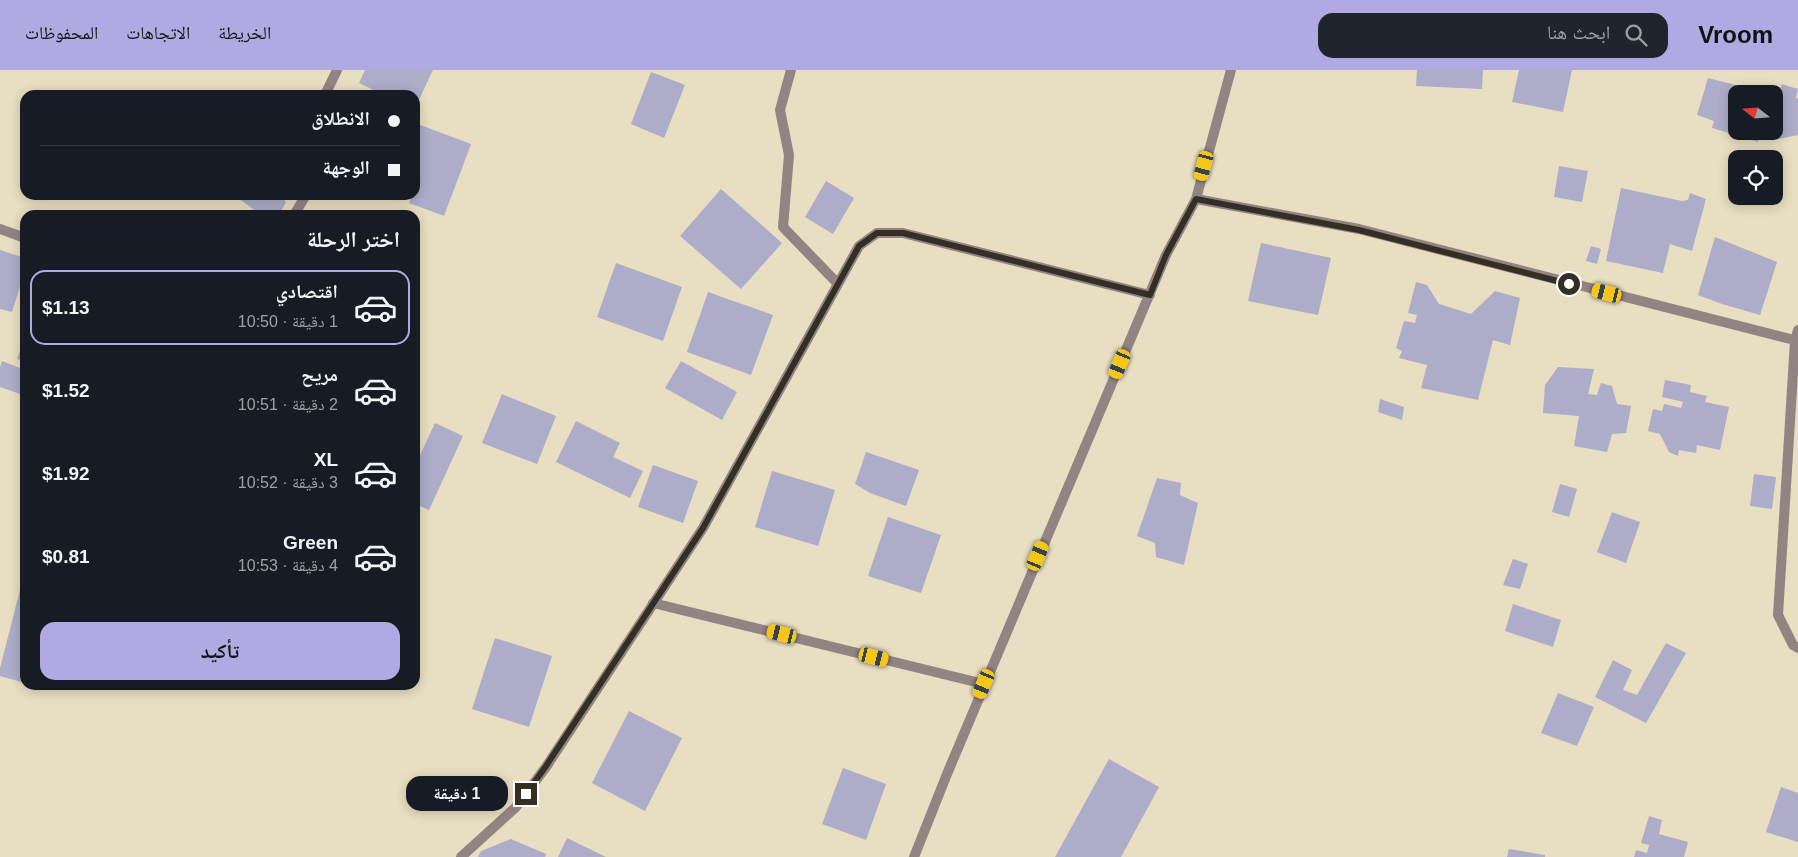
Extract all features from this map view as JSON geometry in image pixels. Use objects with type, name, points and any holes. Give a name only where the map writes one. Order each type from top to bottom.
[{"type":"street","points":[[327,90],[337,70]]},
{"type":"street","points":[[791,70],[780,110],[789,155],[783,227],[838,284]]},
{"type":"street","points":[[914,857],[984,684],[1166,255],[1196,199],[1231,70]]},
{"type":"street","points":[[1196,199],[1359,230],[1797,337],[1778,615],[1793,645],[1798,648]]},
{"type":"street","points":[[0,229],[20,236]]},
{"type":"street","points":[[461,857],[516,807],[546,766],[703,528],[859,246],[877,233],[903,233],[1150,295]]},
{"type":"street","points":[[653,603],[984,684]]},
{"type":"building","points":[[365,70],[433,70],[420,97],[420,90],[374,90],[359,83]]},
{"type":"building","points":[[1417,70],[1483,70],[1482,89],[1416,86]]},
{"type":"building","points":[[1519,70],[1572,70],[1563,112],[1512,102]]},
{"type":"building","points":[[651,72],[685,85],[664,138],[631,124]]},
{"type":"building","points":[[1708,78],[1736,85],[1728,85],[1728,133],[1712,128],[1714,121],[1697,115]]},
{"type":"building","points":[[1782,84],[1798,89],[1796,98],[1798,99],[1798,135],[1783,138]]},
{"type":"building","points":[[420,125],[471,144],[444,216],[409,203],[410,200],[420,200]]},
{"type":"building","points":[[1559,166],[1588,171],[1582,202],[1554,197]]},
{"type":"building","points":[[826,181],[854,198],[833,234],[805,217]]},
{"type":"building","points":[[1621,188],[1682,201],[1688,200],[1690,193],[1706,199],[1692,251],[1670,244],[1663,273],[1606,261]]},
{"type":"building","points":[[721,189],[782,243],[741,289],[680,236]]},
{"type":"building","points":[[241,200],[285,200],[286,202],[282,210],[254,210]]},
{"type":"building","points":[[1715,237],[1777,262],[1760,315],[1698,295]]},
{"type":"building","points":[[1261,243],[1331,258],[1318,315],[1248,301]]},
{"type":"building","points":[[1591,246],[1601,249],[1597,264],[1586,261]]},
{"type":"building","points":[[0,250],[20,256],[20,286],[12,312],[0,309]]},
{"type":"building","points":[[616,263],[682,287],[663,341],[597,317]]},
{"type":"building","points":[[1416,282],[1427,285],[1439,304],[1471,314],[1495,291],[1520,298],[1510,345],[1493,340],[1478,400],[1421,388],[1427,365],[1399,358],[1402,351],[1396,348],[1404,321],[1415,323],[1417,315],[1408,313]]},
{"type":"building","points":[[708,292],[773,315],[751,375],[687,352]]},
{"type":"building","points":[[2,361],[20,368],[20,394],[0,387],[0,367]]},
{"type":"building","points":[[681,361],[737,392],[722,420],[665,388]]},
{"type":"building","points":[[1558,367],[1594,369],[1588,394],[1597,395],[1601,383],[1612,386],[1617,404],[1631,406],[1626,433],[1612,434],[1607,452],[1574,446],[1579,416],[1543,413],[1545,385]]},
{"type":"building","points":[[1665,380],[1691,385],[1690,392],[1707,396],[1705,402],[1729,407],[1720,450],[1697,445],[1696,453],[1679,450],[1678,456],[1669,452],[1660,434],[1648,431],[1653,409],[1662,411],[1664,404],[1681,408],[1683,402],[1662,397]]},
{"type":"building","points":[[502,394],[556,416],[537,464],[482,443]]},
{"type":"building","points":[[1380,399],[1404,407],[1402,420],[1378,412]]},
{"type":"building","points":[[576,421],[620,443],[613,457],[643,471],[630,498],[556,462]]},
{"type":"building","points":[[435,423],[463,436],[429,510],[420,506],[420,455]]},
{"type":"building","points":[[866,452],[919,470],[906,506],[870,493],[855,484]]},
{"type":"building","points":[[653,465],[698,481],[683,523],[638,507]]},
{"type":"building","points":[[772,471],[835,490],[818,546],[755,527]]},
{"type":"building","points":[[1754,474],[1776,477],[1772,509],[1750,506]]},
{"type":"building","points":[[1157,478],[1181,483],[1180,495],[1198,503],[1184,565],[1156,557],[1155,543],[1137,536]]},
{"type":"building","points":[[1560,484],[1577,489],[1569,517],[1552,512]]},
{"type":"building","points":[[1612,512],[1640,522],[1626,563],[1597,552]]},
{"type":"building","points":[[888,517],[941,535],[921,593],[868,576]]},
{"type":"building","points":[[1513,559],[1528,564],[1520,589],[1503,585]]},
{"type":"building","points":[[20,590],[20,682],[0,676],[0,668]]},
{"type":"building","points":[[1513,604],[1561,620],[1553,647],[1505,631]]},
{"type":"building","points":[[495,638],[552,656],[529,727],[472,709]]},
{"type":"building","points":[[1666,643],[1686,653],[1646,723],[1595,697],[1613,660],[1632,670],[1623,690],[1637,695]]},
{"type":"building","points":[[1558,693],[1594,707],[1577,746],[1541,733]]},
{"type":"building","points":[[629,711],[682,738],[645,811],[592,783]]},
{"type":"building","points":[[1109,759],[1159,787],[1121,857],[1055,857]]},
{"type":"building","points":[[843,768],[886,784],[866,840],[822,824]]},
{"type":"building","points":[[1781,787],[1798,793],[1798,842],[1766,832]]},
{"type":"building","points":[[1649,816],[1662,820],[1659,834],[1688,842],[1684,857],[1634,857],[1636,850],[1647,853],[1649,845],[1641,843]]},
{"type":"building","points":[[567,838],[606,857],[558,857]]},
{"type":"building","points":[[511,839],[546,854],[545,857],[478,857],[481,851]]},
{"type":"building","points":[[1509,849],[1545,855],[1545,857],[1507,857]]},
{"type":"route","points":[[526,794],[703,528],[859,246],[877,233],[903,233],[1150,295],[1166,255],[1196,199],[1359,230],[1569,284]]}]
